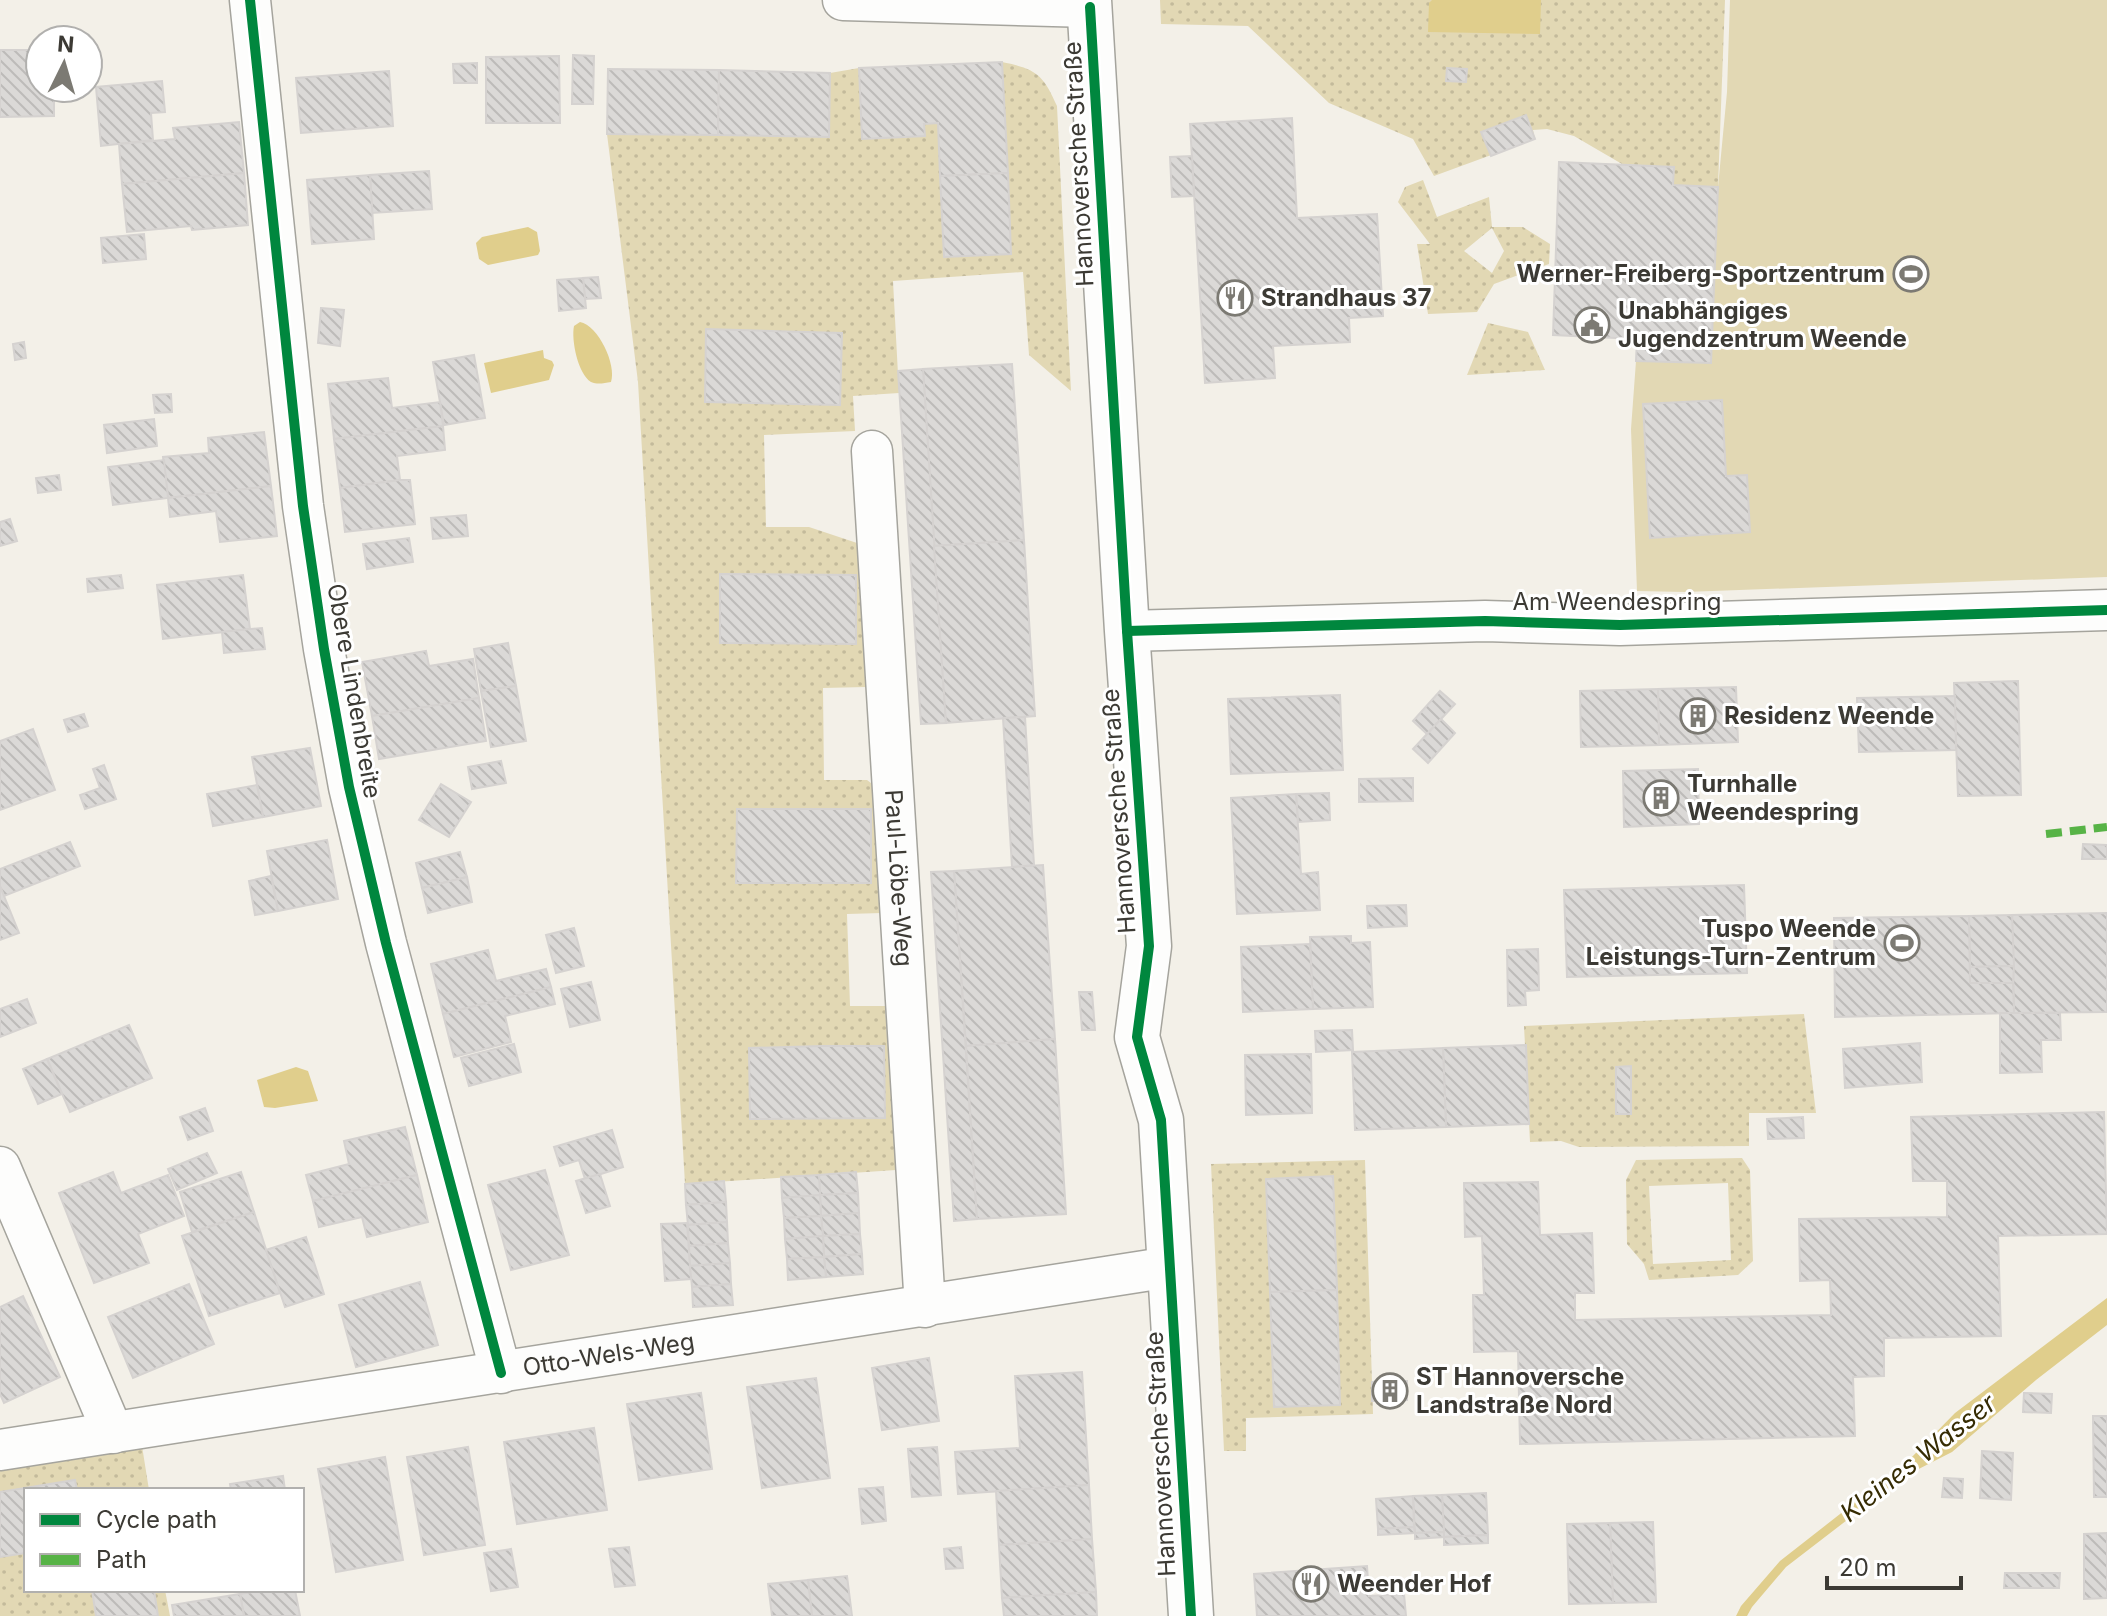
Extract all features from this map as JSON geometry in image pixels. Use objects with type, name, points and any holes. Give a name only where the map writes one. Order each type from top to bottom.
[{"type":"street","name":"Obere Lindenbreite","points":[[250,0],[303,506],[346,772],[386,943],[501,1373]]},
{"type":"street","points":[[843,0],[1090,4]]},
{"type":"street","name":"Hannoversche Straße","points":[[1090,4],[1149,946],[1137,1037],[1161,1120],[1191,1616]]},
{"type":"street","name":"Paul-Löbe-Weg","points":[[872,451],[925,1307]]},
{"type":"street","name":"Am Weendespring","points":[[1127,631],[1485,621],[1620,625],[2107,610]]},
{"type":"street","points":[[0,1167],[113,1433]]},
{"type":"street","name":"Otto-Wels-Weg","points":[[0,1450],[1170,1267]]},
{"type":"shaded area","points":[[1160,0],[1725,0],[1718,187],[1673,185],[1674,167],[1622,164],[1574,136],[1547,129],[1533,130],[1535,139],[1434,176],[1413,139],[1329,103],[1248,26],[1161,24]]},
{"type":"shaded area","name":"Werner-Freiberg-Sportzentrum","points":[[1730,0],[2107,0],[2107,577],[1685,592],[1637,591],[1631,429],[1636,361],[1711,363]]},
{"type":"shaded area","points":[[1002,62],[1023,67],[1037,75],[1057,106],[1071,391],[1029,355],[1023,272],[893,281],[899,393],[853,396],[855,431],[764,435],[766,527],[809,527],[863,545],[866,687],[823,688],[824,780],[867,780],[879,789],[882,913],[847,914],[850,1006],[885,1006],[896,1170],[685,1184],[638,382],[607,134],[608,69],[830,73],[859,68]]},
{"type":"shaded area","points":[[1423,180],[1437,217],[1489,197],[1492,227],[1523,227],[1550,244],[1549,264],[1494,284],[1477,312],[1428,314],[1417,244],[1430,244],[1398,202],[1405,187]],"holes":[[[1492,228],[1504,251],[1492,273],[1464,251]]]},
{"type":"shaded area","points":[[1488,323],[1528,332],[1545,370],[1467,375]]},
{"type":"shaded area","points":[[1804,1014],[1816,1113],[1749,1113],[1749,1146],[1579,1147],[1561,1141],[1530,1142],[1524,1026]]},
{"type":"shaded area","points":[[1742,1158],[1750,1170],[1753,1261],[1738,1275],[1649,1280],[1644,1264],[1627,1244],[1626,1180],[1636,1160]],"holes":[[[1728,1183],[1731,1260],[1653,1264],[1649,1186]]]},
{"type":"shaded area","points":[[1365,1160],[1373,1414],[1246,1418],[1246,1451],[1224,1451],[1211,1164]]},
{"type":"shaded area","points":[[142,1446],[149,1488],[24,1488],[24,1592],[165,1592],[170,1616],[0,1616],[0,1468]]},
{"type":"water","points":[[1432,0],[1541,0],[1540,34],[1428,32],[1429,3]]},
{"type":"water","points":[[528,227],[537,232],[538,255],[488,265],[479,259],[476,243],[482,237]]},
{"type":"water","points":[[580,322],[593,330],[609,356],[611,382],[591,382],[582,372],[574,340],[574,326]]},
{"type":"water","points":[[543,350],[544,358],[554,365],[549,380],[491,393],[484,363]]},
{"type":"water","points":[[296,1067],[308,1071],[318,1101],[264,1107],[257,1080]]},
{"type":"water","name":"Kleines Wasser","points":[[2107,1298],[2107,1325],[2036,1380],[1952,1452],[1903,1477],[1786,1567],[1747,1616],[1736,1616],[1780,1561],[1909,1460],[1955,1413]]},
{"type":"building","points":[[0,50],[24,50],[24,104],[54,104],[54,116],[0,117]]},
{"type":"building","points":[[573,55],[594,56],[593,104],[572,104]]},
{"type":"building","points":[[559,56],[560,123],[486,123],[486,57]]},
{"type":"building","points":[[1002,62],[1008,173],[940,176],[938,123],[924,124],[925,136],[862,139],[859,68]]},
{"type":"building","points":[[477,63],[477,83],[454,83],[453,64]]},
{"type":"building","points":[[1447,68],[1467,69],[1466,82],[1446,81]]},
{"type":"building","points":[[608,69],[719,70],[718,135],[607,134]]},
{"type":"building","points":[[719,70],[830,73],[829,137],[718,135]]},
{"type":"building","points":[[389,71],[393,126],[301,133],[296,78]]},
{"type":"building","points":[[162,81],[165,112],[151,113],[153,140],[101,146],[97,104],[104,104],[104,86]]},
{"type":"building","points":[[1526,115],[1535,139],[1491,156],[1481,132]]},
{"type":"building","points":[[1292,118],[1297,218],[1377,214],[1383,316],[1349,318],[1350,342],[1273,346],[1275,378],[1205,383],[1190,124]]},
{"type":"building","points":[[239,122],[244,173],[122,184],[119,144],[175,139],[173,128]]},
{"type":"building","points":[[1192,156],[1194,196],[1172,197],[1170,157]]},
{"type":"building","points":[[1559,162],[1674,167],[1673,185],[1718,187],[1711,363],[1636,361],[1637,339],[1553,335]]},
{"type":"building","points":[[429,171],[432,209],[372,213],[370,175]]},
{"type":"building","points":[[244,173],[248,225],[127,232],[122,184]]},
{"type":"building","points":[[1008,173],[1011,254],[944,257],[940,176]]},
{"type":"building","points":[[370,175],[374,239],[312,244],[307,180]]},
{"type":"building","points":[[144,234],[146,259],[103,263],[101,238]]},
{"type":"building","points":[[598,277],[601,298],[585,299],[583,278]]},
{"type":"building","points":[[583,278],[586,308],[559,311],[557,280]]},
{"type":"building","points":[[321,308],[344,310],[340,346],[318,343]]},
{"type":"building","points":[[706,329],[842,333],[840,405],[705,402]]},
{"type":"building","points":[[24,342],[26,358],[15,360],[13,344]]},
{"type":"building","points":[[474,355],[485,418],[444,425],[433,362]]},
{"type":"building","points":[[1012,364],[1024,540],[934,546],[923,369]]},
{"type":"building","points":[[923,369],[946,723],[921,724],[898,371]]},
{"type":"building","points":[[388,378],[392,408],[440,402],[443,426],[334,439],[328,384]]},
{"type":"building","points":[[171,394],[172,412],[155,413],[153,395]]},
{"type":"building","points":[[1722,400],[1726,476],[1747,475],[1750,532],[1650,538],[1643,404]]},
{"type":"building","points":[[154,419],[157,446],[107,453],[104,425]]},
{"type":"building","points":[[443,426],[445,450],[397,456],[400,480],[340,488],[334,439]]},
{"type":"building","points":[[264,432],[271,486],[168,498],[163,457],[209,453],[208,438]]},
{"type":"building","points":[[164,460],[168,498],[113,505],[108,467]]},
{"type":"building","points":[[59,475],[61,490],[38,493],[36,478]]},
{"type":"building","points":[[410,480],[415,524],[345,532],[340,488]]},
{"type":"building","points":[[271,486],[277,536],[220,542],[216,511],[170,517],[168,498]]},
{"type":"building","points":[[466,515],[468,536],[433,539],[431,518]]},
{"type":"building","points":[[10,519],[17,541],[0,546],[0,522]]},
{"type":"building","points":[[409,538],[413,562],[367,569],[363,544]]},
{"type":"building","points":[[1024,540],[1035,716],[946,723],[934,546]]},
{"type":"building","points":[[720,574],[856,575],[856,644],[720,643]]},
{"type":"building","points":[[121,575],[123,588],[88,592],[87,579]]},
{"type":"building","points":[[243,575],[250,629],[163,639],[157,585]]},
{"type":"building","points":[[262,628],[265,649],[224,653],[222,632]]},
{"type":"building","points":[[508,643],[516,686],[481,691],[474,649]]},
{"type":"building","points":[[426,651],[429,666],[473,659],[479,698],[372,716],[362,662]]},
{"type":"building","points":[[2018,681],[2021,795],[1958,796],[1954,683]]},
{"type":"building","points":[[516,686],[526,741],[491,747],[481,691]]},
{"type":"building","name":"Residenz Weende","points":[[1736,687],[1738,742],[1659,745],[1658,689]]},
{"type":"building","points":[[1658,689],[1659,745],[1581,747],[1580,691]]},
{"type":"building","points":[[1440,691],[1455,704],[1427,734],[1413,721]]},
{"type":"building","points":[[1340,695],[1343,770],[1231,774],[1228,699]]},
{"type":"building","points":[[1955,696],[1956,750],[1859,752],[1857,698]]},
{"type":"building","points":[[479,698],[486,741],[379,759],[372,716]]},
{"type":"building","points":[[84,714],[88,726],[68,732],[64,720]]},
{"type":"building","points":[[1025,717],[1034,865],[1012,867],[1003,718]]},
{"type":"building","points":[[1441,719],[1455,733],[1428,763],[1413,749]]},
{"type":"building","points":[[33,729],[55,790],[0,810],[0,741]]},
{"type":"building","points":[[310,748],[321,806],[263,817],[252,757]]},
{"type":"building","points":[[501,761],[506,783],[472,789],[468,767]]},
{"type":"building","points":[[104,765],[116,799],[85,809],[80,795],[100,788],[93,769]]},
{"type":"building","name":"Turnhalle Weendespring","points":[[1698,769],[1699,824],[1624,827],[1623,771]]},
{"type":"building","points":[[1413,778],[1413,801],[1359,802],[1359,779]]},
{"type":"building","points":[[441,784],[471,802],[449,837],[419,820]]},
{"type":"building","points":[[257,785],[263,817],[213,826],[207,794]]},
{"type":"building","points":[[1329,793],[1330,820],[1298,822],[1296,794]]},
{"type":"building","points":[[1296,794],[1301,874],[1318,872],[1320,910],[1237,914],[1231,798]]},
{"type":"building","points":[[737,809],[871,809],[871,883],[736,883]]},
{"type":"building","points":[[327,840],[338,899],[278,911],[267,851]]},
{"type":"building","points":[[70,842],[80,866],[4,896],[0,886],[0,869]]},
{"type":"building","points":[[2083,844],[2107,845],[2107,859],[2082,859]]},
{"type":"building","points":[[460,852],[467,877],[422,888],[416,863]]},
{"type":"building","points":[[1043,865],[1055,1039],[966,1046],[954,871]]},
{"type":"building","points":[[954,871],[977,1219],[954,1221],[931,872]]},
{"type":"building","points":[[271,876],[278,911],[255,915],[249,881]]},
{"type":"building","points":[[467,877],[472,902],[428,913],[422,888]]},
{"type":"building","points":[[1744,885],[1747,973],[1567,977],[1564,890]]},
{"type":"building","points":[[0,886],[19,933],[0,940]]},
{"type":"building","points":[[1406,905],[1407,926],[1368,928],[1367,906]]},
{"type":"building","points":[[2107,913],[2107,1012],[2014,1013],[2012,915]]},
{"type":"building","points":[[2012,915],[2014,966],[1970,967],[1969,916]]},
{"type":"building","name":"Tuspo Weende Leistungs-Turn-Zentrum","points":[[1969,916],[1970,983],[2013,983],[2014,1013],[1835,1017],[1834,918]]},
{"type":"building","points":[[574,928],[584,966],[556,973],[546,935]]},
{"type":"building","points":[[1351,936],[1351,943],[1370,942],[1373,1007],[1313,1009],[1310,937]]},
{"type":"building","points":[[1310,944],[1313,1009],[1243,1012],[1241,947]]},
{"type":"building","points":[[1538,949],[1539,990],[1525,991],[1526,1005],[1508,1006],[1507,950]]},
{"type":"building","points":[[488,950],[496,981],[546,969],[551,987],[443,1014],[431,964]]},
{"type":"building","points":[[2014,966],[2013,983],[1970,983],[1970,967]]},
{"type":"building","points":[[591,982],[600,1020],[570,1027],[561,989]]},
{"type":"building","points":[[551,987],[555,1004],[505,1016],[511,1042],[454,1057],[443,1014]]},
{"type":"building","points":[[1079,992],[1092,992],[1095,1030],[1082,1030]]},
{"type":"building","points":[[27,999],[36,1023],[0,1037],[0,1009]]},
{"type":"building","points":[[2000,1013],[2060,1013],[2061,1040],[2041,1040],[2042,1072],[2000,1073]]},
{"type":"building","points":[[129,1025],[152,1078],[70,1112],[47,1059]]},
{"type":"building","points":[[1352,1030],[1353,1050],[1316,1052],[1315,1031]]},
{"type":"building","points":[[1055,1039],[1066,1214],[977,1219],[966,1046]]},
{"type":"building","points":[[1920,1043],[1922,1082],[1845,1088],[1843,1049]]},
{"type":"building","points":[[514,1044],[521,1072],[469,1086],[461,1058]]},
{"type":"building","points":[[1526,1045],[1529,1124],[1446,1127],[1443,1048]]},
{"type":"building","points":[[884,1046],[885,1118],[750,1119],[749,1048]]},
{"type":"building","points":[[1443,1048],[1446,1127],[1355,1130],[1352,1052]]},
{"type":"building","points":[[1311,1054],[1312,1113],[1246,1115],[1245,1055]]},
{"type":"building","points":[[47,1059],[62,1094],[38,1104],[23,1069]]},
{"type":"building","points":[[1631,1066],[1631,1114],[1616,1114],[1616,1067]]},
{"type":"building","points":[[205,1108],[213,1131],[188,1140],[180,1117]]},
{"type":"building","points":[[2104,1112],[2107,1234],[1998,1236],[2001,1336],[1884,1338],[1884,1376],[1853,1377],[1855,1436],[1520,1444],[1518,1351],[1474,1352],[1473,1295],[1484,1295],[1482,1236],[1465,1237],[1464,1183],[1538,1182],[1540,1235],[1592,1233],[1594,1293],[1575,1293],[1575,1320],[1831,1315],[1830,1280],[1800,1281],[1799,1219],[1947,1217],[1947,1181],[1913,1181],[1911,1117]]},
{"type":"building","points":[[1803,1117],[1804,1138],[1768,1139],[1767,1119]]},
{"type":"building","points":[[405,1127],[417,1175],[313,1201],[306,1175],[349,1164],[344,1141]]},
{"type":"building","points":[[612,1130],[623,1167],[585,1179],[579,1160],[560,1166],[554,1147]]},
{"type":"building","points":[[207,1153],[217,1173],[177,1190],[168,1169]]},
{"type":"building","points":[[545,1170],[569,1255],[511,1270],[488,1185]]},
{"type":"building","points":[[113,1172],[121,1193],[168,1175],[184,1216],[138,1234],[149,1263],[94,1283],[59,1193]]},
{"type":"building","points":[[241,1172],[254,1212],[192,1232],[180,1192]]},
{"type":"building","points":[[856,1172],[858,1193],[820,1195],[819,1175]]},
{"type":"building","points":[[600,1174],[610,1206],[586,1213],[576,1181]]},
{"type":"building","points":[[417,1175],[428,1222],[367,1237],[362,1217],[319,1227],[313,1201]]},
{"type":"building","points":[[819,1175],[820,1195],[782,1198],[781,1177]]},
{"type":"building","points":[[1333,1176],[1337,1290],[1270,1292],[1266,1179]]},
{"type":"building","points":[[724,1181],[726,1202],[686,1205],[685,1184]]},
{"type":"building","points":[[858,1193],[859,1213],[821,1216],[820,1195]]},
{"type":"building","points":[[820,1195],[821,1216],[784,1218],[782,1198]]},
{"type":"building","points":[[726,1202],[727,1222],[688,1225],[686,1205]]},
{"type":"building","points":[[254,1212],[280,1293],[209,1316],[182,1236]]},
{"type":"building","points":[[859,1213],[860,1234],[823,1236],[821,1216]]},
{"type":"building","points":[[821,1216],[823,1236],[785,1239],[784,1218]]},
{"type":"building","points":[[727,1222],[728,1243],[689,1246],[688,1225]]},
{"type":"building","points":[[687,1223],[691,1279],[665,1281],[661,1224]]},
{"type":"building","points":[[860,1234],[862,1254],[824,1257],[823,1236]]},
{"type":"building","points":[[823,1236],[824,1257],[787,1259],[785,1239]]},
{"type":"building","points":[[306,1237],[324,1294],[285,1307],[266,1250]]},
{"type":"building","points":[[728,1243],[730,1263],[690,1266],[689,1246]]},
{"type":"building","points":[[862,1254],[863,1274],[826,1277],[824,1257]]},
{"type":"building","points":[[824,1257],[826,1277],[788,1280],[787,1259]]},
{"type":"building","points":[[730,1263],[731,1284],[692,1287],[690,1266]]},
{"type":"building","points":[[420,1282],[438,1345],[356,1367],[339,1305]]},
{"type":"building","points":[[189,1284],[214,1344],[133,1378],[108,1317]]},
{"type":"building","points":[[731,1284],[733,1305],[693,1307],[692,1287]]},
{"type":"building","points":[[1337,1290],[1340,1405],[1274,1407],[1270,1292]]},
{"type":"building","points":[[23,1296],[60,1377],[4,1403],[0,1394],[0,1307]]},
{"type":"building","points":[[929,1358],[939,1421],[882,1430],[872,1368]]},
{"type":"building","points":[[1082,1372],[1089,1485],[958,1494],[955,1452],[1020,1448],[1015,1376]]},
{"type":"building","points":[[816,1378],[830,1478],[762,1488],[747,1387]]},
{"type":"building","name":"ST Hannoversche Landstraße Nord","points":[[1407,1381],[1407,1400],[1372,1401],[1372,1382]]},
{"type":"building","points":[[701,1393],[712,1469],[639,1480],[627,1404]]},
{"type":"building","points":[[2024,1393],[2052,1394],[2051,1413],[2023,1412]]},
{"type":"building","points":[[2093,1416],[2107,1416],[2107,1497],[2094,1497]]},
{"type":"building","points":[[594,1428],[607,1510],[517,1524],[504,1442]]},
{"type":"building","points":[[468,1447],[485,1545],[424,1555],[407,1457]]},
{"type":"building","points":[[937,1447],[941,1495],[912,1497],[908,1449]]},
{"type":"building","points":[[1982,1451],[2013,1453],[2011,1500],[1980,1498]]},
{"type":"building","points":[[385,1457],[403,1560],[336,1572],[318,1469]]},
{"type":"building","points":[[283,1476],[285,1488],[231,1488],[230,1484]]},
{"type":"building","points":[[1944,1478],[1963,1479],[1962,1498],[1942,1497]]},
{"type":"building","points":[[75,1480],[77,1488],[25,1488]]},
{"type":"building","points":[[1089,1485],[1092,1539],[999,1545],[996,1491]]},
{"type":"building","points":[[883,1487],[886,1521],[862,1524],[859,1489]]},
{"type":"building","points":[[24,1488],[24,1553],[0,1557],[0,1492]]},
{"type":"building","points":[[1486,1493],[1488,1535],[1444,1537],[1442,1495]]},
{"type":"building","points":[[1442,1495],[1444,1532],[1415,1533],[1413,1496]]},
{"type":"building","points":[[1413,1496],[1414,1527],[1378,1529],[1376,1499]]},
{"type":"building","points":[[1653,1522],[1656,1602],[1613,1603],[1610,1523]]},
{"type":"building","points":[[1610,1523],[1613,1603],[1569,1604],[1567,1524]]},
{"type":"building","points":[[1414,1527],[1415,1533],[1378,1535],[1378,1529]]},
{"type":"building","points":[[1444,1532],[1444,1537],[1415,1539],[1415,1533]]},
{"type":"building","points":[[2107,1533],[2107,1598],[2084,1599],[2084,1534]]},
{"type":"building","points":[[1488,1535],[1488,1543],[1444,1545],[1444,1537]]},
{"type":"building","points":[[1092,1539],[1096,1592],[1002,1598],[999,1545]]},
{"type":"building","points":[[629,1547],[635,1585],[615,1587],[609,1549]]},
{"type":"building","points":[[961,1547],[963,1568],[946,1569],[944,1549]]},
{"type":"building","points":[[511,1549],[518,1587],[491,1591],[484,1553]]},
{"type":"building","name":"Weender Hof","points":[[1367,1566],[1369,1596],[1404,1594],[1406,1616],[1257,1616],[1254,1574]]},
{"type":"building","points":[[2005,1573],[2060,1573],[2059,1588],[2004,1588]]},
{"type":"building","points":[[847,1576],[852,1616],[812,1616],[808,1580]]},
{"type":"building","points":[[808,1580],[812,1616],[772,1616],[768,1584]]},
{"type":"building","points":[[92,1592],[154,1592],[158,1616],[96,1616]]},
{"type":"building","points":[[295,1592],[300,1616],[244,1616],[240,1594]]},
{"type":"building","points":[[1096,1592],[1097,1616],[1004,1616],[1002,1598]]},
{"type":"building","points":[[240,1594],[244,1616],[174,1616],[172,1605]]},
{"type":"marked path","points":[[2046,834],[2107,827]]},
{"type":"cycle path","points":[[250,0],[303,506],[349,787],[386,943],[501,1373]]},
{"type":"cycle path","points":[[1090,7],[1149,946],[1137,1037],[1161,1120],[1191,1616]]},
{"type":"cycle path","points":[[1127,631],[1485,621],[1620,625],[2107,610]]},
{"type":"place","name":"Werner-Freiberg-Sportzentrum","points":[[1911,274]]},
{"type":"place","name":"Strandhaus 37","points":[[1235,298]]},
{"type":"place","name":"Unabhängiges Jugendzentrum Weende","points":[[1592,325]]},
{"type":"place","name":"Residenz Weende","points":[[1698,716]]},
{"type":"place","name":"Turnhalle Weendespring","points":[[1661,798]]},
{"type":"place","name":"Tuspo Weende Leistungs-Turn-Zentrum","points":[[1902,943]]},
{"type":"place","name":"ST Hannoversche Landstraße Nord","points":[[1390,1391]]},
{"type":"place","name":"Weender Hof","points":[[1311,1584]]}]
